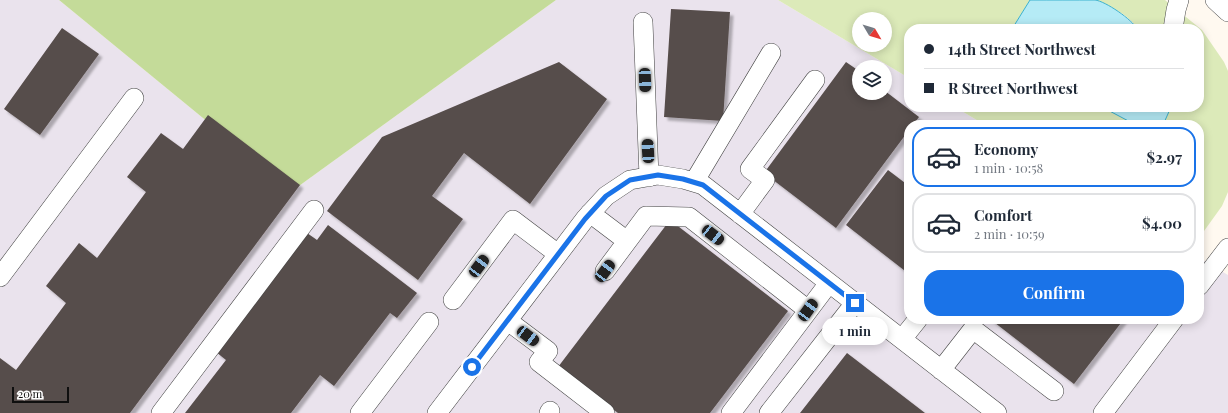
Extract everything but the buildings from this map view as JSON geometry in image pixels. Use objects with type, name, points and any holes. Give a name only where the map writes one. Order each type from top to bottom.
[{"type":"street","points":[[1174,24],[1179,0]]},
{"type":"street","points":[[1215,0],[1228,12]]},
{"type":"street","points":[[643,22],[649,177]]},
{"type":"street","points":[[694,182],[771,53]]},
{"type":"street","points":[[740,214],[765,180],[750,169],[815,80]]},
{"type":"street","points":[[0,277],[134,98]]},
{"type":"street","points":[[437,413],[590,213],[606,196],[630,180],[658,175],[683,179],[703,185],[997,413]]},
{"type":"street","points":[[161,413],[314,210]]},
{"type":"street","points":[[590,213],[627,241]]},
{"type":"street","points":[[605,271],[646,216],[689,217],[808,310]]},
{"type":"street","points":[[453,300],[513,220],[558,254]]},
{"type":"street","points":[[1204,279],[1228,248]]},
{"type":"street","points":[[731,413],[829,282]]},
{"type":"street","points":[[769,413],[855,303]]},
{"type":"street","points":[[508,321],[548,351],[539,362],[605,413]]},
{"type":"street","points":[[360,413],[429,322]]},
{"type":"street","points":[[902,339],[914,324]]},
{"type":"street","points":[[1111,410],[1171,324]]},
{"type":"street","points":[[941,370],[973,329],[1054,391]]},
{"type":"shaded area","points":[[0,0],[59,0],[292,191],[556,0],[778,0],[852,44],[852,52],[865,52],[879,60],[852,60],[852,100],[892,100],[892,68],[904,75],[904,112],[963,112],[977,120],[904,120],[904,324],[1204,324],[1204,261],[1228,275],[1228,413],[0,413]]},
{"type":"green space","points":[[59,0],[556,0],[292,191]]},
{"type":"green space","points":[[778,0],[1030,0],[1015,24],[904,24],[904,75],[892,68],[892,60],[879,60],[865,52],[892,52],[892,12],[852,12],[852,44]]},
{"type":"green space","points":[[1096,0],[1165,0],[1195,24],[1133,24],[1125,16]]},
{"type":"green space","points":[[1204,33],[1224,62],[1228,71],[1228,192],[1222,206],[1204,231],[1204,120],[1165,120],[1169,112],[1204,112]]},
{"type":"green space","points":[[963,112],[1111,112],[1127,120],[977,120]]},
{"type":"water","points":[[1030,0],[1095,0],[1112,7],[1133,24],[1015,24]]},
{"type":"water","points":[[1111,112],[1169,112],[1165,120],[1127,120]]},
{"type":"route","points":[[472,367],[585,219],[606,196],[630,180],[658,175],[683,179],[703,185],[855,303]]}]
